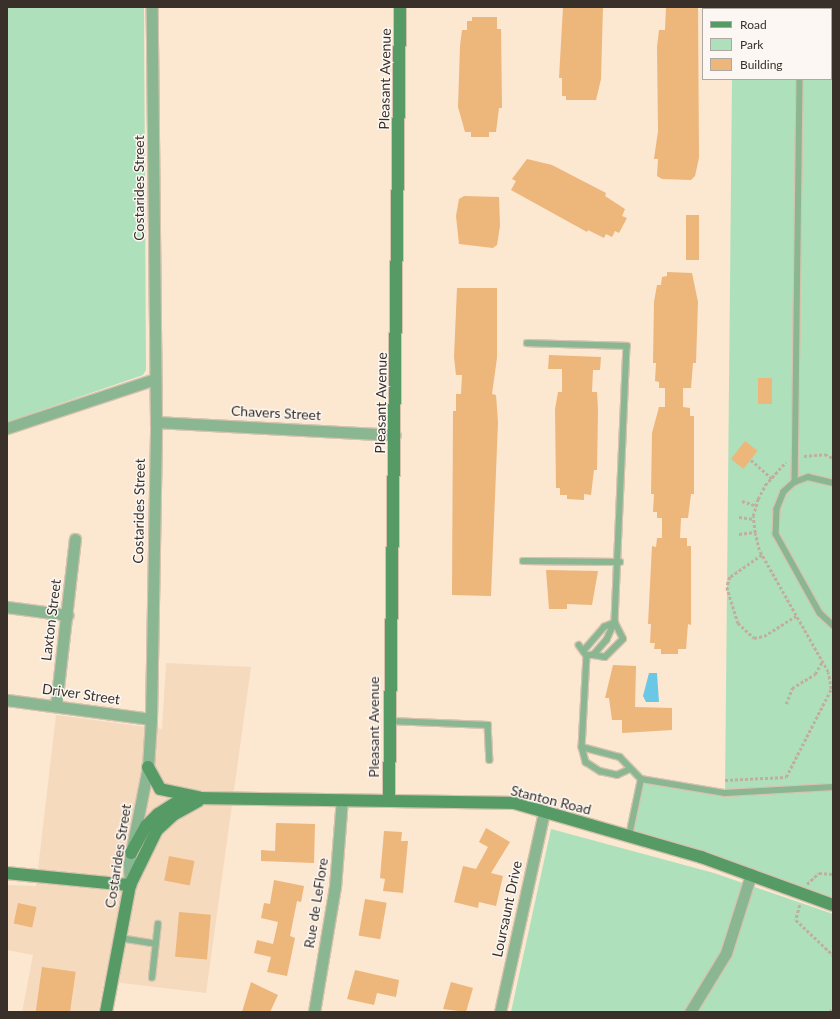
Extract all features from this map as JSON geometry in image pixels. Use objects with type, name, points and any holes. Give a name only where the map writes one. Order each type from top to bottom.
[{"type":"street","name":"Costarides Street","points":[[106,1012],[130,885],[131,853],[148,767],[152,719],[156,379],[152,7]]},
{"type":"street","name":"Pleasant Avenue","points":[[389,799],[400,7]]},
{"type":"street","points":[[7,428],[156,379]]},
{"type":"street","name":"Chavers Street","points":[[156,422],[395,434]]},
{"type":"street","name":"Laxton Street","points":[[56,705],[75,539]]},
{"type":"street","points":[[7,607],[67,615]]},
{"type":"street","name":"Driver Street","points":[[7,700],[56,705],[152,719]]},
{"type":"street","name":"Stanton Road","points":[[148,767],[160,789],[202,798],[389,799],[514,804],[629,836],[751,874],[833,905]]},
{"type":"street","points":[[7,873],[130,885],[157,830],[173,815],[202,798]]},
{"type":"street","name":"Stanton Road","points":[[131,853],[146,826],[158,814],[174,804],[202,798]]},
{"type":"street","name":"Rue de LeFlore","points":[[314,1012],[336,887],[342,799]]},
{"type":"street","name":"Loursaunt Drive","points":[[500,1012],[544,812]]},
{"type":"street","points":[[690,1012],[726,954],[751,874]]},
{"type":"lane","points":[[795,482],[800,80]]},
{"type":"lane","points":[[527,343],[627,346],[620,562],[615,622],[613,631],[594,655]]},
{"type":"lane","points":[[833,483],[808,477],[795,482],[784,492],[777,509],[776,534],[820,613],[833,626]]},
{"type":"lane","points":[[523,561],[620,562]]},
{"type":"lane","points":[[585,649],[604,627],[615,622]]},
{"type":"lane","points":[[588,656],[594,655],[606,657],[623,639],[615,622]]},
{"type":"lane","points":[[579,645],[585,649],[588,656],[582,747],[586,762],[600,771],[617,774],[630,769]]},
{"type":"lane","points":[[389,721],[488,725],[490,760]]},
{"type":"lane","points":[[582,747],[620,757],[641,779],[725,793],[833,787]]},
{"type":"lane","points":[[629,836],[641,779]]},
{"type":"lane","points":[[152,978],[158,924]]},
{"type":"lane","points":[[120,938],[156,944]]},
{"type":"path","points":[[725,780],[786,777],[831,689],[832,681],[762,555],[755,532],[754,518],[757,506],[772,478],[795,458],[825,454],[833,458]]},
{"type":"path","points":[[751,460],[772,478]]},
{"type":"path","points":[[742,501],[757,506]]},
{"type":"path","points":[[739,517],[754,518]]},
{"type":"path","points":[[739,534],[755,532]]},
{"type":"path","points":[[762,555],[730,576],[727,587],[738,623],[754,638],[764,636],[796,616]]},
{"type":"path","points":[[786,704],[792,688],[815,674],[822,662]]},
{"type":"path","points":[[807,884],[819,872],[833,874]]},
{"type":"path","points":[[801,902],[796,920],[833,954]]},
{"type":"path","points":[[830,1012],[833,1007]]},
{"type":"shaded area","points":[[166,663],[251,667],[206,993],[104,981],[98,1012],[22,1012],[33,955],[7,950],[7,885],[36,886],[56,715],[162,729]]},
{"type":"green space","points":[[7,7],[144,7],[146,370],[143,375],[7,422]]},
{"type":"green space","points":[[733,7],[833,7],[833,904],[629,836],[641,779],[725,793],[732,80],[832,80],[832,8]]},
{"type":"green space","points":[[551,829],[714,873],[833,914],[833,1012],[511,1012]]},
{"type":"water","points":[[649,673],[657,673],[659,702],[646,702],[643,696]]},
{"type":"building","points":[[563,7],[603,7],[601,79],[596,100],[566,100],[566,96],[562,96],[562,78],[559,78]]},
{"type":"building","points":[[666,7],[698,7],[699,158],[695,176],[691,180],[662,179],[657,176],[658,159],[654,159],[658,131],[657,47],[659,30],[665,30]]},
{"type":"building","points":[[472,17],[497,17],[497,29],[501,29],[502,108],[499,108],[496,132],[489,132],[489,137],[471,137],[471,132],[465,132],[458,107],[462,30],[467,30],[467,21],[472,21]]},
{"type":"building","points":[[527,159],[552,165],[606,193],[605,196],[625,209],[622,216],[627,218],[619,233],[615,231],[612,237],[606,234],[604,238],[588,230],[587,232],[511,190],[516,181],[512,179]]},
{"type":"building","points":[[464,196],[499,197],[500,226],[497,245],[493,248],[459,244],[456,216],[459,199]]},
{"type":"building","points":[[686,215],[699,215],[699,260],[686,260]]},
{"type":"building","points":[[667,272],[692,273],[698,302],[696,363],[693,363],[691,388],[683,388],[683,407],[690,408],[690,416],[694,416],[694,494],[691,494],[688,518],[681,518],[680,538],[687,538],[687,546],[691,546],[691,625],[688,624],[686,649],[678,649],[678,654],[661,654],[661,649],[654,649],[655,643],[650,643],[651,624],[648,624],[652,546],[656,547],[657,538],[662,538],[662,518],[657,518],[657,512],[653,512],[654,494],[651,494],[652,433],[659,407],[665,407],[665,388],[659,388],[659,382],[655,381],[656,363],[653,363],[654,302],[657,285],[661,285],[662,277],[667,276]]},
{"type":"building","points":[[457,288],[497,288],[497,358],[492,394],[496,395],[498,422],[491,596],[452,595],[453,411],[456,411],[456,394],[461,394],[462,375],[456,375],[454,357]]},
{"type":"building","points":[[549,355],[601,357],[600,370],[593,370],[592,392],[597,392],[597,470],[594,470],[591,495],[584,494],[584,500],[567,499],[567,495],[560,495],[560,488],[556,488],[555,409],[558,392],[562,392],[562,369],[548,369]]},
{"type":"building","points":[[758,378],[772,378],[772,404],[758,404]]},
{"type":"building","points":[[745,441],[758,451],[743,469],[731,459]]},
{"type":"building","points":[[546,570],[598,571],[592,605],[567,604],[567,609],[549,609]]},
{"type":"building","points":[[613,665],[636,666],[635,707],[672,708],[672,730],[622,733],[622,720],[612,720],[609,698],[605,698]]},
{"type":"building","points":[[276,823],[315,824],[314,863],[261,861],[261,850],[275,851]]},
{"type":"building","points":[[486,828],[510,842],[491,873],[503,876],[496,906],[479,902],[478,908],[454,902],[463,866],[476,869],[488,847],[479,842]]},
{"type":"building","points":[[384,831],[402,832],[401,841],[408,841],[403,893],[383,891],[385,879],[380,878]]},
{"type":"building","points":[[169,856],[195,861],[190,886],[164,881]]},
{"type":"building","points":[[274,880],[304,886],[301,902],[297,901],[290,936],[295,938],[287,976],[267,972],[271,957],[254,953],[257,940],[273,944],[278,922],[261,918],[264,903],[270,904]]},
{"type":"building","points":[[365,899],[387,903],[380,939],[359,935]]},
{"type":"building","points":[[18,903],[37,907],[32,927],[14,924]]},
{"type":"building","points":[[179,912],[211,915],[207,960],[175,957]]},
{"type":"building","points":[[42,967],[76,972],[70,1012],[36,1012]]},
{"type":"building","points":[[355,970],[399,980],[396,997],[377,993],[374,1005],[347,999]]},
{"type":"building","points":[[251,982],[278,995],[270,1012],[242,1012]]},
{"type":"building","points":[[451,982],[473,988],[466,1012],[443,1009]]}]
